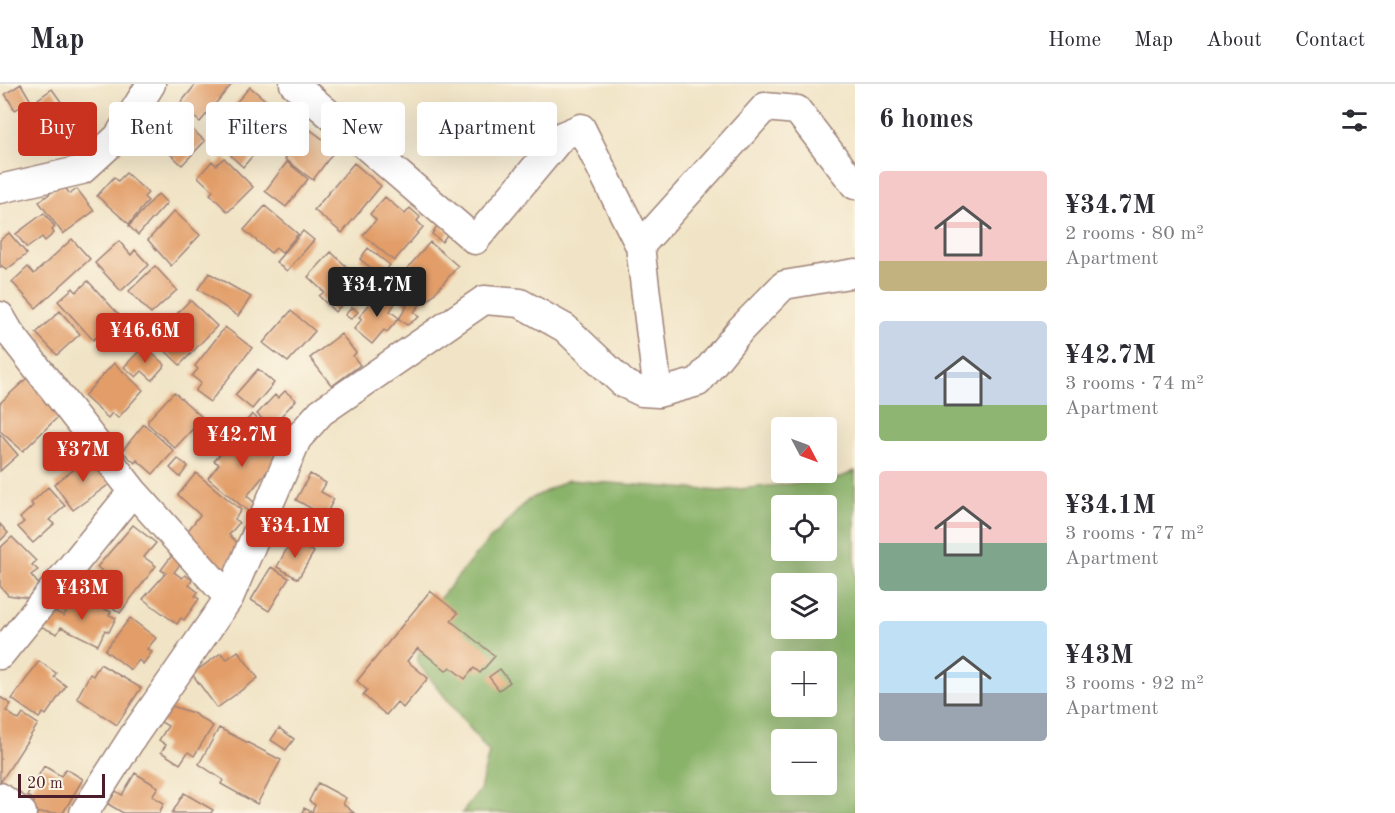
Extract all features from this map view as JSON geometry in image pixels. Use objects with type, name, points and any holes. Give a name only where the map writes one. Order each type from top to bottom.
[{"type":"street","points":[[0,189],[82,170],[118,137],[151,84]]},
{"type":"street","points":[[294,84],[475,240],[562,136],[581,128],[640,246],[658,393]]},
{"type":"street","points":[[640,246],[765,107],[797,110],[855,185]]},
{"type":"street","points":[[84,813],[134,735],[230,598],[297,439],[321,412],[484,300],[520,303],[565,328],[623,383],[642,392],[658,393],[698,382],[741,329],[784,285],[855,273]]},
{"type":"street","points":[[3,330],[133,491],[230,598]]},
{"type":"street","points":[[0,655],[133,491]]},
{"type":"street","points":[[0,797],[22,813]]},
{"type":"green space","points":[[855,471],[855,813],[462,813],[480,790],[489,752],[417,662],[426,615],[479,551],[528,500],[568,480],[720,491],[798,483],[837,483],[837,479]]},
{"type":"building","points":[[21,84],[31,101],[18,102],[18,108],[15,110],[5,94]]},
{"type":"building","points":[[196,84],[232,84],[217,102],[206,102],[206,115],[200,122],[194,117],[194,102],[181,102]]},
{"type":"building","points":[[250,87],[268,102],[236,102]]},
{"type":"building","points":[[52,89],[61,102],[40,102],[38,99]]},
{"type":"building","points":[[309,129],[321,138],[321,156],[331,156],[313,180],[285,159],[287,156],[309,156]]},
{"type":"building","points":[[194,131],[205,141],[194,152]]},
{"type":"building","points":[[172,156],[191,156],[182,165]]},
{"type":"building","points":[[231,156],[252,156],[243,167]]},
{"type":"building","points":[[224,158],[253,187],[228,212],[210,194],[213,191],[198,177],[212,161],[216,165]]},
{"type":"building","points":[[287,162],[308,179],[286,207],[265,191]]},
{"type":"building","points":[[354,163],[381,186],[342,233],[314,210]]},
{"type":"building","points":[[126,173],[148,193],[144,197],[148,201],[129,224],[97,196],[114,177],[118,181]]},
{"type":"building","points":[[62,184],[70,194],[77,189],[94,211],[63,234],[39,202]]},
{"type":"building","points":[[158,194],[167,203],[138,235],[129,226]]},
{"type":"building","points":[[385,197],[405,214],[410,208],[420,217],[417,221],[423,227],[394,261],[363,235],[376,220],[370,214]]},
{"type":"building","points":[[265,206],[298,234],[282,253],[276,248],[271,253],[244,230]]},
{"type":"building","points":[[174,211],[200,235],[171,266],[148,240]]},
{"type":"building","points":[[44,213],[55,227],[52,230],[54,233],[45,241],[42,237],[27,248],[16,234]]},
{"type":"building","points":[[438,224],[449,232],[442,242],[432,234]]},
{"type":"building","points":[[303,231],[314,240],[287,271],[276,262]]},
{"type":"building","points":[[9,233],[27,254],[6,270],[0,267],[0,240]]},
{"type":"building","points":[[72,239],[90,259],[36,308],[12,282],[28,267],[34,274]]},
{"type":"building","points":[[119,241],[131,255],[135,250],[149,265],[121,291],[95,263]]},
{"type":"building","points":[[430,242],[458,266],[428,301],[400,277]]},
{"type":"building","points":[[368,248],[390,265],[381,276],[360,259]]},
{"type":"building","points":[[331,252],[363,282],[335,312],[319,296],[324,292],[308,277]]},
{"type":"building","points":[[155,266],[177,290],[151,314],[129,291]]},
{"type":"building","points":[[209,273],[251,297],[238,316],[198,289]]},
{"type":"building","points":[[88,281],[120,316],[93,340],[58,301],[73,288],[76,292]]},
{"type":"building","points":[[408,288],[424,300],[414,312],[419,317],[407,325],[399,319],[407,306],[399,299]]},
{"type":"building","points":[[381,290],[396,302],[390,311],[399,318],[372,344],[354,329],[362,319],[359,317]]},
{"type":"building","points":[[190,300],[217,326],[180,365],[153,339]]},
{"type":"building","points":[[352,307],[358,312],[351,319],[345,315]]},
{"type":"building","points":[[60,311],[80,334],[57,355],[36,333]]},
{"type":"building","points":[[291,311],[315,331],[288,362],[263,343]]},
{"type":"building","points":[[225,327],[252,348],[210,402],[195,391],[201,383],[192,376],[198,369],[195,366]]},
{"type":"building","points":[[341,334],[356,353],[353,356],[360,365],[332,386],[310,358]]},
{"type":"building","points":[[144,346],[165,365],[152,380],[142,371],[136,377],[124,367]]},
{"type":"building","points":[[114,363],[143,390],[118,418],[112,413],[108,418],[84,396]]},
{"type":"building","points":[[258,369],[274,383],[252,409],[235,395]]},
{"type":"building","points":[[27,378],[61,414],[23,451],[0,431],[0,403]]},
{"type":"building","points":[[285,391],[296,400],[271,427],[257,414],[275,395],[278,398]]},
{"type":"building","points":[[174,392],[203,418],[175,448],[148,424],[148,420]]},
{"type":"building","points":[[252,414],[283,442],[275,450],[245,423]]},
{"type":"building","points":[[144,424],[174,451],[153,474],[137,460],[135,463],[122,451]]},
{"type":"building","points":[[241,428],[278,458],[247,496],[256,504],[249,512],[208,478],[219,464],[214,461]]},
{"type":"building","points":[[0,434],[18,455],[0,471]]},
{"type":"building","points":[[96,454],[111,483],[73,510],[54,484]]},
{"type":"building","points":[[178,459],[188,466],[180,477],[170,468]]},
{"type":"building","points":[[196,473],[241,510],[235,519],[239,523],[229,535],[239,544],[220,579],[186,533],[200,515],[178,495]]},
{"type":"building","points":[[310,474],[326,483],[321,492],[334,499],[325,516],[296,500]]},
{"type":"building","points":[[48,487],[65,506],[49,520],[54,524],[33,543],[18,527],[24,522],[20,518],[33,506],[31,503]]},
{"type":"building","points":[[308,510],[327,521],[312,546],[293,536]]},
{"type":"building","points":[[0,524],[8,533],[0,541]]},
{"type":"building","points":[[133,525],[156,543],[144,557],[156,566],[120,613],[108,604],[118,590],[113,586],[110,591],[99,583],[106,574],[97,567]]},
{"type":"building","points":[[12,537],[36,561],[32,565],[38,570],[31,575],[40,586],[28,598],[8,595],[0,586],[0,548]]},
{"type":"building","points":[[292,539],[314,552],[298,579],[277,567]]},
{"type":"building","points":[[173,554],[183,561],[174,572],[182,578],[185,575],[192,580],[189,585],[198,592],[195,596],[199,599],[184,620],[181,618],[177,624],[143,599],[166,573],[161,570]]},
{"type":"building","points":[[271,567],[289,578],[269,611],[251,600]]},
{"type":"building","points":[[430,591],[458,613],[451,621],[495,656],[480,673],[474,668],[465,679],[450,667],[446,671],[418,648],[407,661],[428,678],[403,708],[397,702],[386,715],[363,695],[367,690],[357,681]]},
{"type":"building","points":[[81,598],[111,612],[109,615],[116,618],[109,632],[105,630],[98,645],[61,627],[57,634],[42,627],[50,609],[64,616],[69,606],[76,609]]},
{"type":"building","points":[[130,618],[156,638],[147,649],[152,652],[143,664],[139,660],[131,670],[105,650]]},
{"type":"building","points":[[238,651],[258,678],[217,708],[192,674],[221,653],[227,659]]},
{"type":"building","points":[[39,661],[56,673],[54,677],[66,686],[46,715],[43,713],[39,718],[12,699]]},
{"type":"building","points":[[100,664],[141,688],[117,725],[77,698],[90,674],[93,676]]},
{"type":"building","points":[[500,669],[510,682],[499,690],[489,677]]},
{"type":"building","points":[[0,697],[11,704],[6,711],[19,720],[23,714],[38,724],[0,783]]},
{"type":"building","points":[[172,706],[193,713],[213,726],[194,756],[188,752],[180,764],[161,752],[166,745],[159,740],[168,726],[161,722]]},
{"type":"building","points":[[219,728],[281,760],[257,804],[221,784],[223,780],[199,764]]},
{"type":"building","points":[[279,728],[294,739],[286,750],[271,740]]},
{"type":"building","points":[[44,766],[61,776],[66,769],[83,779],[63,813],[36,813],[30,809],[35,800],[27,796]]},
{"type":"building","points":[[135,773],[158,787],[152,796],[164,803],[159,813],[123,813],[108,804],[116,791],[122,795]]},
{"type":"building","points":[[318,783],[346,798],[343,804],[354,813],[302,813],[304,808],[312,812],[315,805],[309,801]]},
{"type":"building","points":[[184,793],[213,810],[211,813],[172,813]]}]
